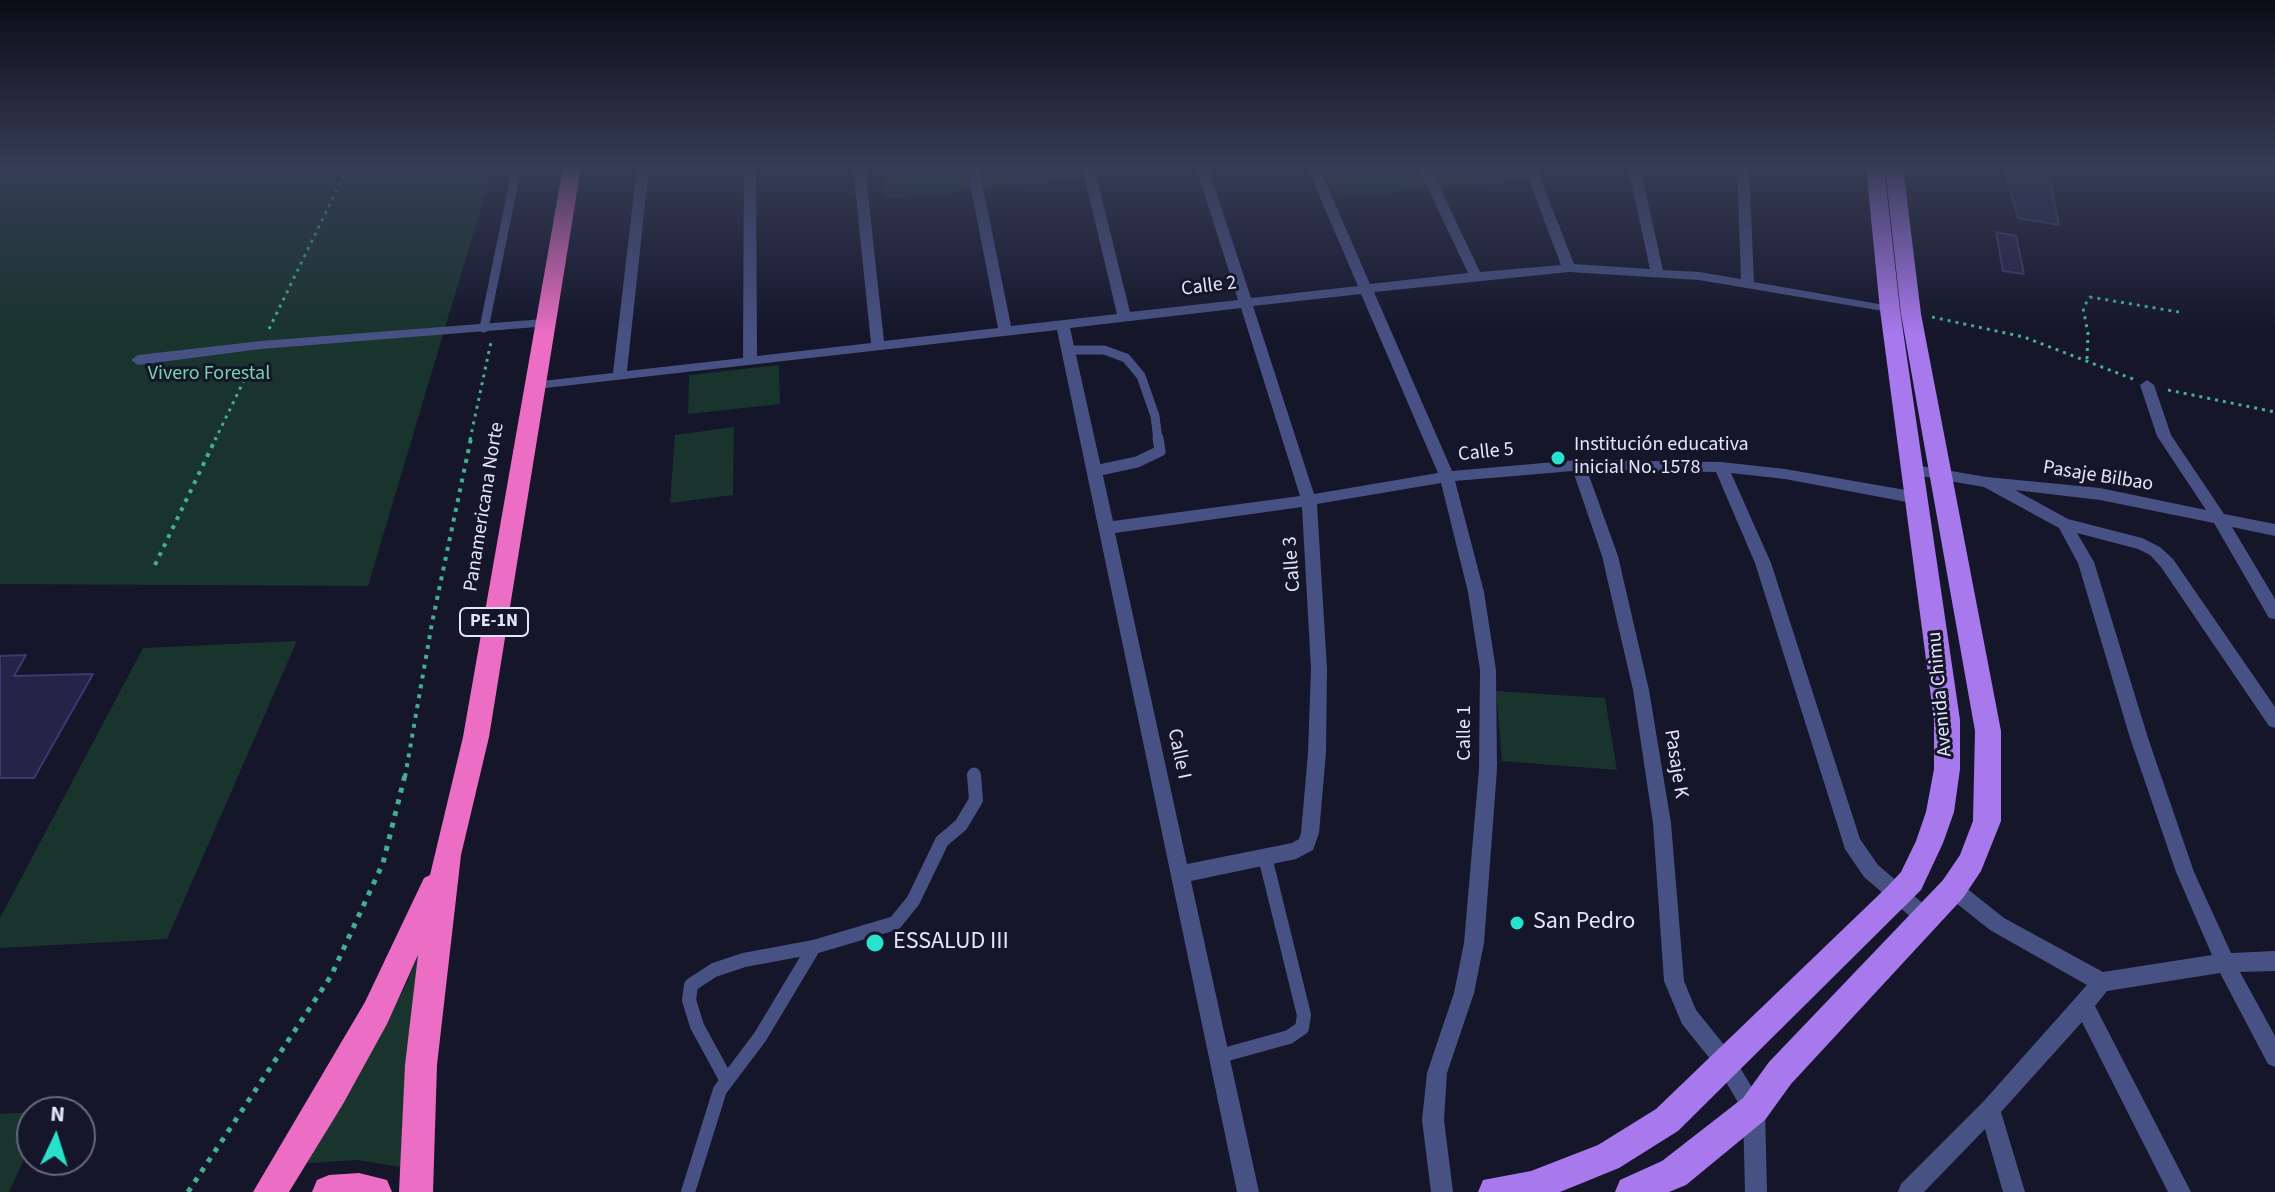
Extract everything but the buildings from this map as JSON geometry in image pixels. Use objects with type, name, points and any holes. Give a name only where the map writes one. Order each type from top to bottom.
[{"type":"highway","name":"Panamericana Norte","points":[[416,1192],[421,1065],[447,855],[476,737],[562,223]]},
{"type":"highway","name":"Panamericana Norte","points":[[270,1192],[332,1093],[376,1013],[447,855]]},
{"type":"highway","points":[[329,1192],[359,1189],[375,1192]]},
{"type":"main road","name":"Avenida Chimu","points":[[1495,1192],[1531,1187],[1615,1153],[1667,1120],[1897,896],[1911,881],[1929,843],[1940,812],[1947,769],[1947,720],[1924,481],[1901,312],[1885,223]]},
{"type":"main road","name":"Avenida Chimu","points":[[1897,223],[1901,312]]},
{"type":"main road","name":"Avenida Chimu","points":[[1652,1189],[1754,1109],[1780,1073],[1953,889],[1971,862],[1987,821],[1988,731],[1924,481]]},
{"type":"street","points":[[619,377],[637,223]]},
{"type":"street","points":[[750,223],[750,359]]},
{"type":"street","points":[[865,223],[878,346]]},
{"type":"street","points":[[984,223],[1005,331]]},
{"type":"street","points":[[1102,223],[1125,318]]},
{"type":"street","name":"Calle 3","points":[[1181,874],[1296,851],[1306,844],[1310,833],[1317,753],[1319,669],[1309,500],[1219,223]]},
{"type":"street","name":"Calle 1","points":[[1337,223],[1447,477],[1476,592],[1488,670],[1488,769],[1474,943],[1464,993],[1437,1073],[1433,1120],[1442,1192]]},
{"type":"street","points":[[1451,223],[1476,276]]},
{"type":"street","points":[[1551,223],[1569,268]]},
{"type":"street","points":[[1646,223],[1657,272]]},
{"type":"street","points":[[1745,223],[1748,284]]},
{"type":"street","name":"Calle 2","points":[[533,387],[1365,288],[1569,268],[1657,272],[1748,284],[1901,312]]},
{"type":"street","points":[[138,360],[261,345],[544,323]]},
{"type":"street","name":"Calle I","points":[[1063,325],[1248,1192]]},
{"type":"street","points":[[2147,385],[2164,436],[2219,518],[2275,613]]},
{"type":"street","name":"Calle 5","points":[[1107,528],[1447,477],[1578,465],[1721,467],[1798,476],[1924,481]]},
{"type":"street","name":"Pasaje K","points":[[1578,465],[1610,556],[1641,690],[1662,823],[1674,981],[1689,1017],[1726,1063],[1754,1109]]},
{"type":"street","points":[[1721,467],[1763,563],[1852,843],[1871,871],[1926,918]]},
{"type":"street","name":"Pasaje Bilbao","points":[[1924,481],[1987,482],[2100,494],[2275,530]]},
{"type":"street","points":[[1987,482],[2064,524],[2142,544],[2155,551],[2175,575],[2275,721]]},
{"type":"street","points":[[2064,524],[2086,562],[2175,845],[2225,963],[2275,1057]]},
{"type":"street","points":[[1953,889],[1997,924],[2102,982],[2225,963],[2275,961]]},
{"type":"street","points":[[1909,1192],[1990,1109],[2102,982]]},
{"type":"street","points":[[2084,1005],[2180,1192]]},
{"type":"street","points":[[1754,1109],[1756,1192]]},
{"type":"street","points":[[1990,1109],[2014,1192]]},
{"type":"lane","points":[[489,327],[507,223]]},
{"type":"lane","points":[[1069,350],[1104,350],[1126,358],[1141,376],[1155,416],[1160,451],[1137,462],[1095,471]]},
{"type":"lane","points":[[727,1081],[697,1026],[689,1000],[691,985],[714,970],[744,960],[814,947],[895,923],[913,901],[942,841],[961,825],[976,800],[974,773]]},
{"type":"lane","points":[[1220,1056],[1289,1037],[1302,1028],[1304,1015],[1265,857]]},
{"type":"lane","points":[[688,1192],[720,1090],[760,1037],[814,947]]},
{"type":"path","points":[[155,565],[321,223]]},
{"type":"path","points":[[2087,359],[2088,333],[2083,308],[2090,297],[2179,312]]},
{"type":"path","points":[[1901,312],[1980,325],[2087,359],[2147,385],[2275,412]]},
{"type":"path","points":[[188,1192],[331,976],[383,863],[406,772],[489,327]]},
{"type":"green space","name":"Vivero Forestal","points":[[0,223],[476,223],[368,586],[0,584]]},
{"type":"green space","points":[[779,365],[780,404],[688,414],[689,375]]},
{"type":"green space","points":[[734,427],[733,495],[670,503],[675,435]]},
{"type":"green space","points":[[297,641],[167,939],[0,948],[0,918],[143,648]]},
{"type":"green space","points":[[1496,691],[1605,698],[1617,770],[1502,761]]},
{"type":"green space","points":[[424,942],[401,1167],[357,1160],[308,1163],[305,1155],[404,989]]},
{"type":"green space","points":[[16,1113],[16,1176],[9,1192],[0,1192],[0,1114]]},
{"type":"place","name":"Institución educativa inicial No. 1578","points":[[1558,458]]},
{"type":"place","name":"San Pedro","points":[[1517,923]]},
{"type":"place","name":"ESSALUD III","points":[[875,943]]}]
